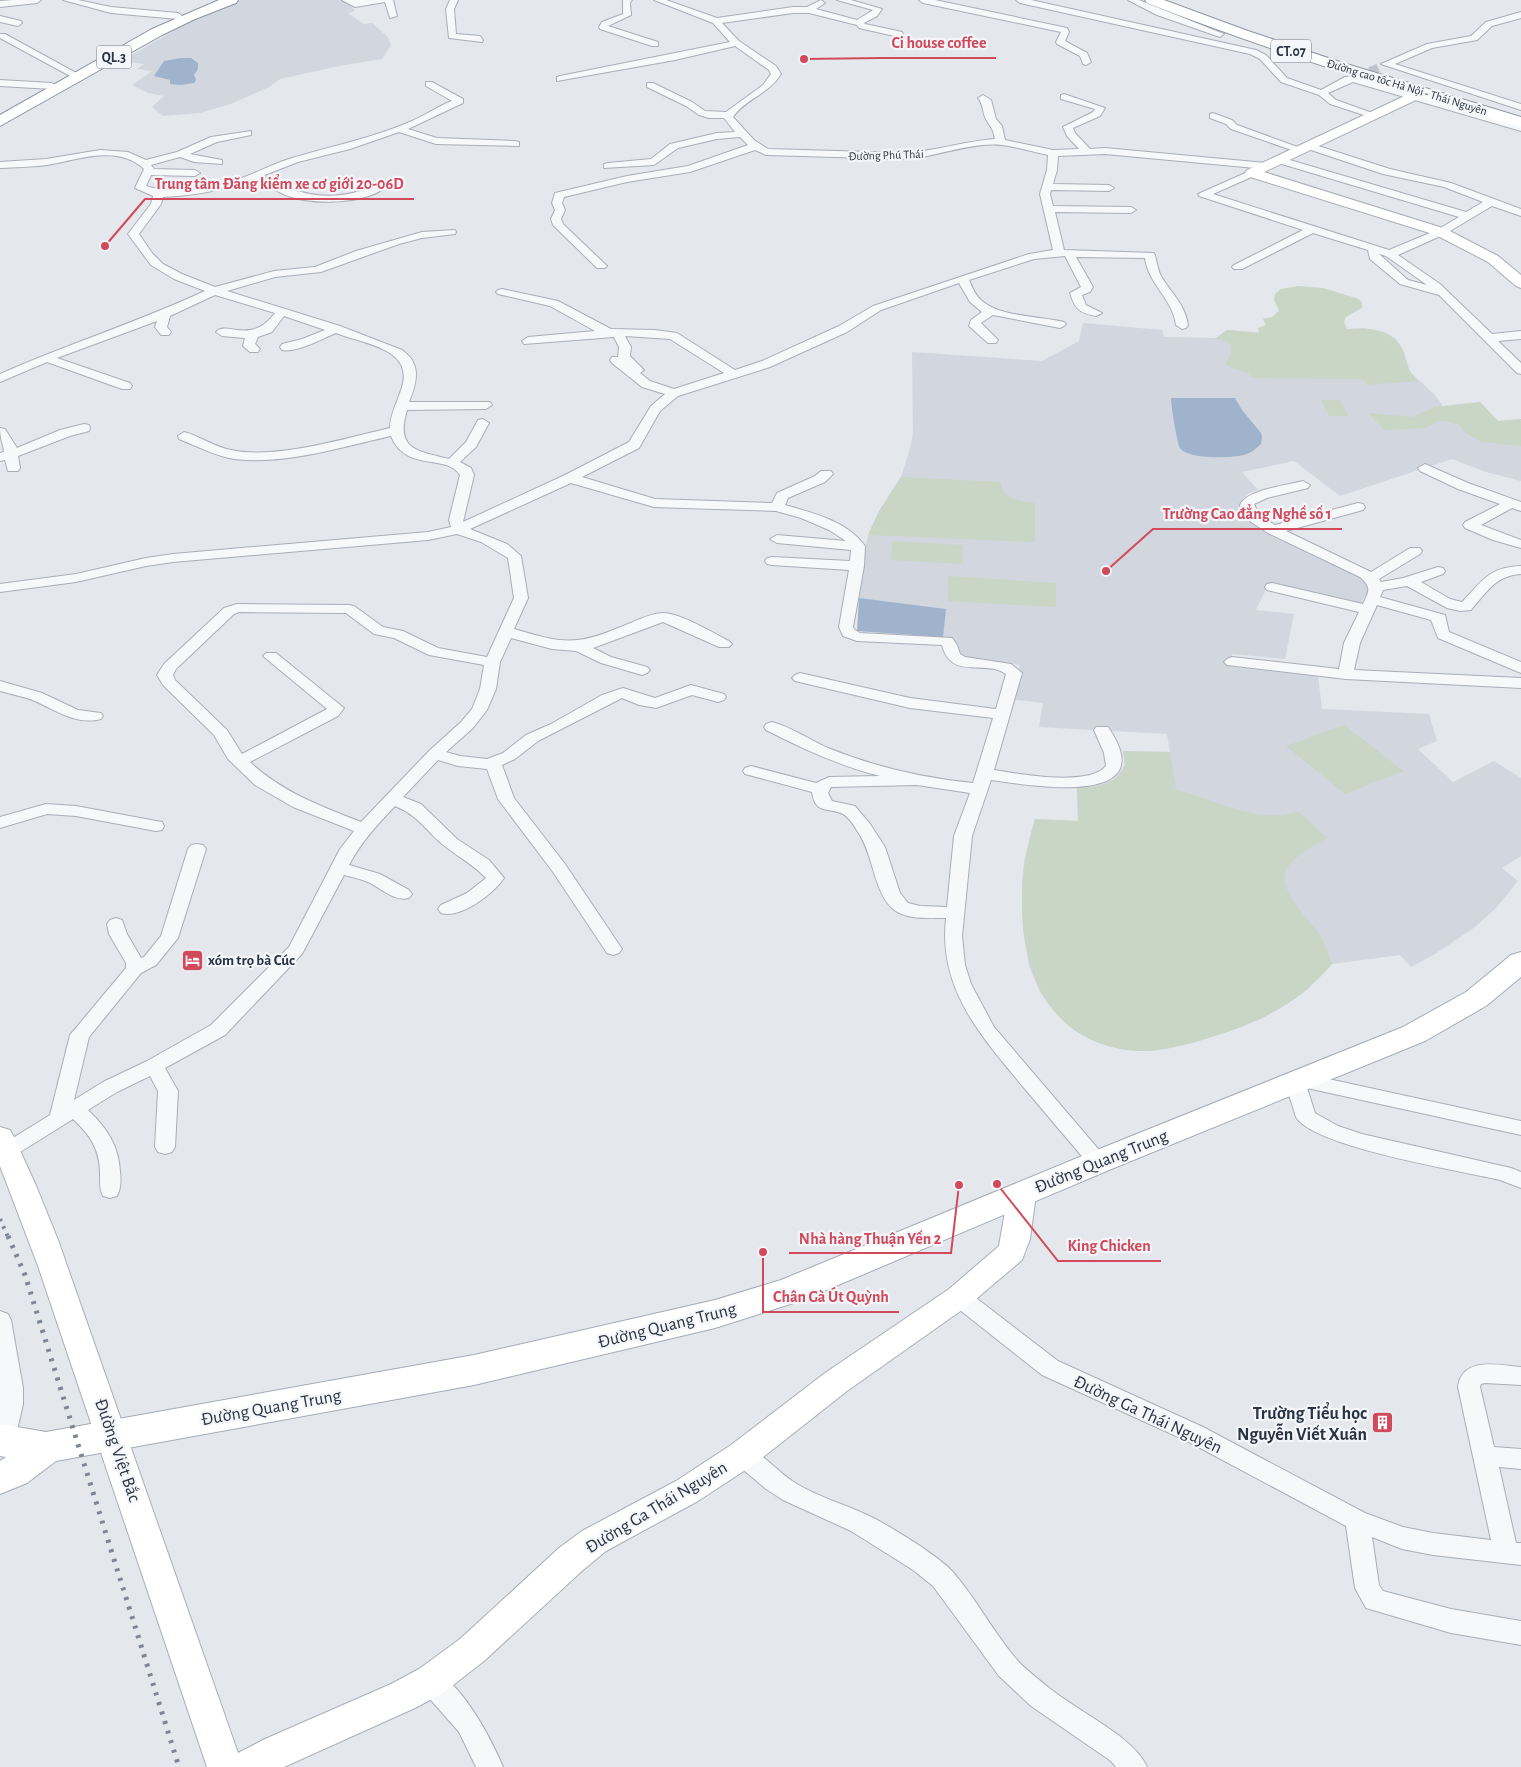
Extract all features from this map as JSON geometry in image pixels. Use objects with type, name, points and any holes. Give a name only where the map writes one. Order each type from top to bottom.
[{"type":"main road","name":"QL.3","points":[[0,115],[57,87],[73,74],[178,16],[215,0]]},
{"type":"main road","name":"QL.3","points":[[0,121],[57,87],[165,28],[231,0]]},
{"type":"main road","name":"Đường cao tốc Hà Nội - Thái Nguyên","points":[[1152,0],[1215,25],[1310,58],[1521,122]]},
{"type":"main road","name":"Đường cao tốc Hà Nội - Thái Nguyên","points":[[1177,0],[1326,54],[1521,112]]},
{"type":"main road","name":"Đường Quang Trung","points":[[4,1457],[61,1444],[474,1370],[715,1314],[791,1290],[1098,1162],[1414,1034],[1476,999],[1521,962]]},
{"type":"street","points":[[0,4],[37,0]]},
{"type":"street","points":[[67,0],[111,10],[178,16]]},
{"type":"street","points":[[346,0],[354,4],[383,0]]},
{"type":"street","points":[[390,0],[394,16]]},
{"type":"street","points":[[454,0],[450,9],[451,35],[455,37],[477,38],[479,40]]},
{"type":"street","points":[[628,0],[626,2],[626,14],[605,24],[603,27],[654,44]]},
{"type":"street","points":[[663,2],[685,0]]},
{"type":"street","points":[[842,0],[878,9],[859,23]]},
{"type":"street","points":[[923,0],[1064,30],[1065,32],[1060,42],[1084,55],[1086,62]]},
{"type":"street","points":[[1132,0],[1160,13],[1224,36],[1228,40],[1227,45]]},
{"type":"street","points":[[663,2],[716,21],[809,7],[820,1]]},
{"type":"street","points":[[994,14],[1015,3],[1036,2],[1227,45],[1262,55],[1278,76],[1292,83],[1322,93],[1334,103],[1373,115]]},
{"type":"street","points":[[809,7],[859,23],[863,26],[899,34]]},
{"type":"street","points":[[1521,15],[1489,24],[1474,38],[1430,46],[1384,66],[1521,107]]},
{"type":"street","points":[[0,18],[18,23]]},
{"type":"street","points":[[650,85],[709,115],[728,115],[767,86],[776,74],[769,64],[736,43],[716,21]]},
{"type":"street","points":[[2,36],[73,74]]},
{"type":"street","points":[[560,80],[736,43]]},
{"type":"street","points":[[1322,93],[1348,79],[1355,78],[1521,128]]},
{"type":"street","points":[[0,84],[57,87]]},
{"type":"street","points":[[146,168],[140,188],[159,194],[206,191],[299,159],[399,129],[423,120],[440,109],[459,101],[429,84]]},
{"type":"street","points":[[1413,96],[1252,173],[1203,194],[1390,254],[1444,294],[1521,370]]},
{"type":"street","points":[[1064,97],[1100,108],[1097,114],[1068,127],[1070,134],[1087,151]]},
{"type":"street","points":[[983,98],[986,100],[991,120],[997,126],[1001,142]]},
{"type":"street","name":"Đường Phú Thái","points":[[728,115],[742,134],[760,150],[773,154],[905,156],[922,155],[979,143],[1001,142],[1053,153],[1087,151],[1126,152],[1266,166]]},
{"type":"street","points":[[1213,116],[1228,122],[1234,127],[1305,148],[1387,172],[1448,185],[1521,213]]},
{"type":"street","points":[[399,129],[436,141],[515,144]]},
{"type":"street","points":[[146,168],[214,139],[248,133]]},
{"type":"street","points":[[608,166],[654,162],[674,146],[716,136],[742,134]]},
{"type":"street","points":[[601,266],[558,225],[556,219],[560,210],[556,203],[559,195],[627,178],[690,169],[756,146]]},
{"type":"street","points":[[0,165],[43,162],[97,152],[127,155],[146,168],[195,173]]},
{"type":"street","points":[[1053,153],[1052,170],[1046,194],[1048,209],[1064,254],[1087,288],[1076,293],[1079,305],[1085,311],[1096,313]]},
{"type":"street","points":[[181,154],[194,159],[218,162]]},
{"type":"street","points":[[1279,160],[1468,216]]},
{"type":"street","points":[[1419,178],[1428,170]]},
{"type":"street","points":[[1252,173],[1441,232],[1493,259],[1521,283]]},
{"type":"street","points":[[253,176],[293,195],[314,198],[358,195],[385,183]]},
{"type":"street","points":[[1048,186],[1109,188]]},
{"type":"street","points":[[159,194],[156,204],[133,234],[158,266],[184,280],[336,329],[394,350],[404,356],[410,364],[412,373],[398,415],[396,431],[400,444],[406,450],[459,466],[467,475],[456,520],[458,530]]},
{"type":"street","points":[[1390,254],[1441,232],[1492,202]]},
{"type":"street","points":[[1048,209],[1131,210]]},
{"type":"street","points":[[1238,268],[1312,229]]},
{"type":"street","points":[[0,378],[46,358],[165,314],[215,291],[274,274],[317,270],[395,242],[422,235],[451,232]]},
{"type":"street","points":[[1373,249],[1374,257],[1404,282],[1444,294]]},
{"type":"street","points":[[0,588],[76,578],[164,560],[256,550],[428,536],[458,530],[570,478],[634,445],[640,439],[655,409],[674,393],[766,364],[826,337],[873,310],[963,278],[1033,256],[1064,254],[1150,255],[1154,273],[1177,305],[1182,316],[1182,325]]},
{"type":"street","points":[[963,278],[973,299],[979,306],[991,311],[1060,324]]},
{"type":"street","points":[[502,292],[559,305],[614,334],[625,347],[624,357],[640,371],[637,377]]},
{"type":"street","points":[[991,311],[975,322],[975,326],[992,340]]},
{"type":"street","points":[[222,332],[237,335],[267,330],[282,312]]},
{"type":"street","points":[[165,314],[161,326],[166,332]]},
{"type":"street","points":[[286,347],[306,342],[336,329]]},
{"type":"street","points":[[254,349],[248,341],[255,333]]},
{"type":"street","points":[[528,341],[614,334],[673,336],[735,375]]},
{"type":"street","points":[[1490,338],[1521,335]]},
{"type":"street","points":[[46,358],[126,386]]},
{"type":"street","points":[[616,360],[650,386],[674,393]]},
{"type":"street","points":[[402,406],[486,405]]},
{"type":"street","points":[[452,463],[471,444],[483,423]]},
{"type":"street","points":[[6,455],[26,450],[65,433],[84,428]]},
{"type":"street","points":[[184,436],[232,455],[242,456],[300,450],[396,431]]},
{"type":"street","points":[[0,432],[10,445],[6,455]]},
{"type":"street","points":[[6,455],[13,468]]},
{"type":"street","points":[[1425,468],[1462,486],[1516,505]]},
{"type":"street","points":[[777,507],[782,496],[820,479],[826,474]]},
{"type":"street","points":[[570,478],[654,503],[777,507],[806,515],[834,527],[850,535],[858,546],[857,566],[846,628],[848,633],[857,637],[947,641],[955,658],[962,661],[1012,669],[1014,673],[1002,714],[963,836],[953,936],[956,965],[962,984],[987,1031],[1098,1162]]},
{"type":"street","points":[[1303,485],[1262,495],[1248,502],[1248,509],[1253,517],[1372,594],[1440,618],[1438,622],[1443,634],[1521,668]]},
{"type":"street","points":[[1516,505],[1470,524],[1498,537],[1521,544]]},
{"type":"street","points":[[1273,530],[1358,507]]},
{"type":"street","points":[[4,1144],[67,1114],[110,1087],[154,1066],[218,1030],[296,950],[349,850],[364,829],[435,754],[468,725],[479,710],[488,689],[492,662],[521,598],[514,556],[486,538],[458,530]]},
{"type":"street","points":[[777,539],[858,546]]},
{"type":"street","points":[[1346,674],[1352,643],[1372,594],[1414,551]]},
{"type":"street","points":[[772,561],[857,566]]},
{"type":"street","points":[[1410,582],[1461,608],[1466,607],[1494,575],[1505,570],[1521,570]]},
{"type":"street","points":[[1272,587],[1372,594],[1438,571]]},
{"type":"street","points":[[364,829],[316,810],[261,781],[234,756],[221,733],[168,682],[165,675],[169,667],[232,609],[349,609],[379,630],[398,634],[434,652],[492,662]]},
{"type":"street","points":[[507,632],[562,646],[578,646],[593,643],[663,617],[672,619],[724,644]]},
{"type":"street","points":[[578,646],[606,660],[642,670]]},
{"type":"street","points":[[238,759],[246,758],[332,714],[336,708],[271,656]]},
{"type":"street","points":[[1232,662],[1346,674],[1521,683]]},
{"type":"street","points":[[800,678],[916,704],[1002,714]]},
{"type":"street","points":[[0,686],[36,696],[75,714],[95,716]]},
{"type":"street","points":[[490,764],[509,756],[532,738],[557,727],[608,698],[624,693],[645,702],[656,702],[691,690],[718,697]]},
{"type":"street","points":[[772,727],[801,743],[837,758],[914,781]]},
{"type":"street","points":[[955,913],[908,910],[898,904],[889,889],[883,863],[875,846],[849,810],[824,804],[820,798],[820,789],[823,784],[830,782],[914,781],[1070,782],[1105,777],[1110,774],[1114,764],[1102,730]]},
{"type":"street","points":[[435,754],[463,762],[494,765],[506,799],[559,868],[613,949]]},
{"type":"street","points":[[750,771],[820,789]]},
{"type":"street","points":[[392,799],[415,808],[451,843],[483,864],[495,878],[490,887],[468,900],[447,909]]},
{"type":"street","points":[[0,823],[46,809],[76,811],[156,826]]},
{"type":"street","points":[[67,1114],[80,1034],[135,969],[150,961],[169,938],[197,849]]},
{"type":"street","points":[[339,868],[374,878],[403,894]]},
{"type":"street","points":[[116,924],[118,934],[136,963],[135,969]]},
{"type":"street","points":[[154,1066],[168,1091],[165,1147]]},
{"type":"street","points":[[1521,1128],[1298,1081],[1306,1117],[1331,1131],[1360,1142],[1485,1169],[1521,1180]]},
{"type":"street","points":[[67,1114],[103,1140],[108,1150],[111,1166],[110,1190]]},
{"type":"street","name":"Đường Việt Bắc","points":[[4,1144],[37,1219],[113,1436],[224,1767]]},
{"type":"street","name":"Đường Ga Thái Nguyên","points":[[249,1767],[278,1751],[403,1696],[431,1681],[472,1650],[594,1541],[686,1491],[742,1455],[836,1382],[959,1297],[1012,1252],[1016,1239],[1022,1194]]},
{"type":"street","name":"Đường Ga Thái Nguyên","points":[[959,1297],[1050,1368],[1195,1434],[1357,1520],[1409,1539],[1432,1544],[1513,1553]]},
{"type":"street","points":[[0,1320],[8,1359],[12,1399],[4,1457]]},
{"type":"street","points":[[1513,1553],[1484,1456],[1469,1387],[1470,1379],[1477,1375],[1521,1376]]},
{"type":"street","points":[[742,1455],[774,1482],[791,1493],[860,1523],[922,1562],[942,1578],[1008,1668],[1040,1697],[1120,1752],[1134,1767]]},
{"type":"street","points":[[1484,1456],[1521,1459]]},
{"type":"street","points":[[1357,1520],[1367,1588],[1369,1594],[1375,1600],[1451,1621],[1521,1632]]},
{"type":"street","points":[[431,1681],[468,1723],[490,1767]]},
{"type":"shaded area","points":[[240,0],[342,0],[355,11],[348,13],[364,24],[372,23],[388,37],[391,45],[382,59],[280,79],[269,87],[231,104],[200,113],[163,116],[152,107],[164,96],[148,93],[132,85],[152,71],[137,69],[144,64],[121,61],[200,16]]},
{"type":"shaded area","points":[[1083,323],[1162,330],[1164,337],[1216,338],[1227,330],[1279,334],[1364,328],[1376,330],[1395,338],[1404,352],[1409,371],[1434,394],[1443,406],[1480,402],[1498,421],[1521,419],[1521,481],[1486,472],[1452,459],[1340,496],[1294,461],[1242,472],[1258,490],[1247,494],[1241,501],[1241,509],[1248,518],[1283,540],[1355,573],[1371,585],[1360,605],[1269,583],[1256,610],[1294,614],[1285,659],[1232,654],[1231,667],[1318,676],[1322,709],[1429,714],[1437,741],[1418,749],[1453,782],[1494,761],[1521,778],[1521,856],[1502,868],[1518,881],[1496,908],[1475,927],[1435,954],[1411,967],[1400,955],[1332,964],[1309,988],[1295,999],[1261,1019],[1196,1042],[1151,1051],[1123,1049],[1097,1042],[1067,1024],[1049,1005],[1040,992],[1029,966],[1023,930],[1022,883],[1024,861],[1035,819],[1078,821],[1077,788],[1100,785],[1114,779],[1125,765],[1123,751],[1170,752],[1167,734],[1039,727],[1043,703],[1011,699],[1020,665],[965,657],[959,653],[955,642],[943,637],[857,631],[863,560],[868,535],[879,511],[901,477],[911,445],[913,431],[912,352],[1042,361],[1079,341]]},
{"type":"green space","points":[[1298,286],[1323,288],[1359,299],[1362,303],[1362,308],[1346,317],[1344,322],[1347,329],[1381,331],[1395,339],[1404,353],[1410,371],[1418,381],[1367,385],[1363,379],[1253,378],[1247,373],[1227,366],[1226,362],[1230,357],[1231,346],[1216,338],[1227,330],[1259,333],[1258,328],[1266,325],[1263,319],[1272,317],[1279,311],[1274,300],[1275,294],[1281,289]]},
{"type":"green space","points":[[1321,400],[1340,400],[1348,416],[1329,416]]},
{"type":"green space","points":[[1480,402],[1498,421],[1521,419],[1521,446],[1481,442],[1466,433],[1459,425],[1447,421],[1439,421],[1425,428],[1384,430],[1368,413],[1412,417],[1435,407]]},
{"type":"green space","points":[[901,477],[1001,482],[1004,492],[1008,496],[1024,502],[1035,503],[1035,542],[868,535],[879,511]]},
{"type":"green space","points":[[892,541],[963,545],[962,564],[891,560]]},
{"type":"green space","points":[[949,576],[1056,583],[1056,607],[947,601]]},
{"type":"green space","points":[[1344,725],[1404,771],[1345,794],[1286,746]]},
{"type":"green space","points":[[1123,751],[1170,752],[1176,790],[1252,813],[1283,815],[1298,811],[1327,838],[1297,857],[1289,865],[1285,874],[1285,883],[1294,902],[1320,935],[1332,964],[1307,989],[1279,1009],[1248,1024],[1196,1042],[1167,1049],[1137,1051],[1097,1042],[1066,1024],[1045,998],[1030,965],[1023,929],[1022,892],[1026,854],[1035,819],[1078,821],[1077,788],[1098,786],[1117,777],[1125,765]]},
{"type":"water","points":[[191,58],[198,63],[198,69],[194,75],[196,80],[194,83],[170,84],[170,80],[154,76],[164,61]]},
{"type":"water","points":[[1171,398],[1235,398],[1242,410],[1261,433],[1261,444],[1249,453],[1238,456],[1210,457],[1192,455],[1185,452],[1179,445]]},
{"type":"water","points":[[859,598],[946,609],[943,637],[857,631]]},
{"type":"tunnel","points":[[1357,77],[1381,67]]},
{"type":"railway","points":[[0,1219],[8,1237]]},
{"type":"railway","points":[[8,1236],[25,1275],[179,1767]]},
{"type":"place","name":"Ci house coffee","points":[[804,59]]},
{"type":"place","name":"Trung tâm Đăng kiểm xe cơ giới 20-06D","points":[[105,246]]},
{"type":"place","name":"Trường Cao đẳng Nghề số 1","points":[[1106,571]]},
{"type":"place","name":"xóm trọ bà Cúc","points":[[192,960]]},
{"type":"place","name":"King Chicken","points":[[997,1184]]},
{"type":"place","name":"Nhà hàng Thuận Yến 2","points":[[959,1185]]},
{"type":"place","name":"Chân Gà Út Quỳnh","points":[[763,1252]]},
{"type":"place","name":"Trường Tiểu học Nguyễn Viết Xuân","points":[[1383,1423]]}]
